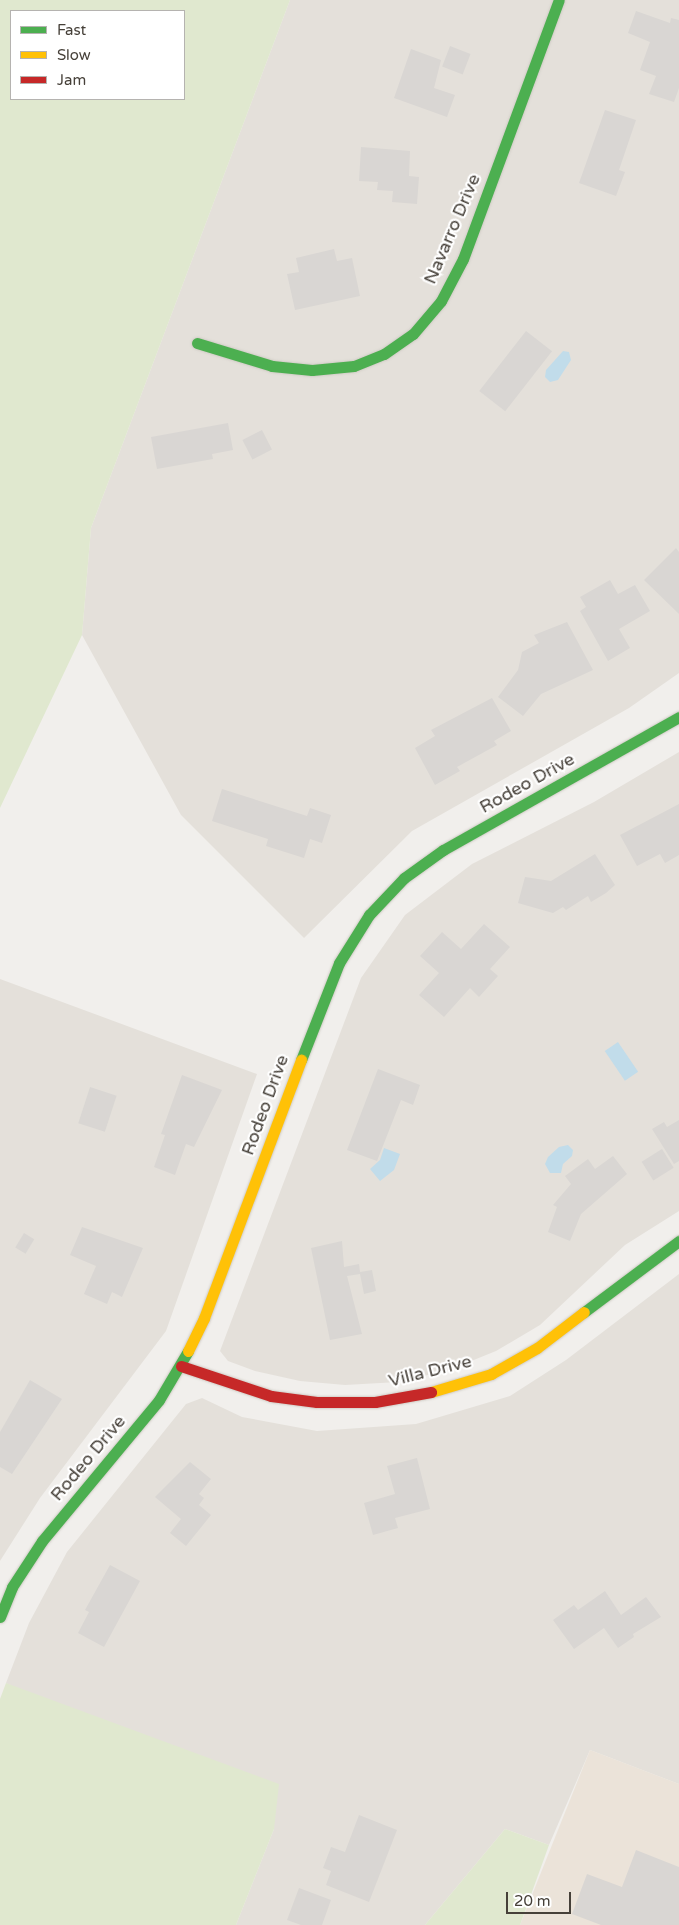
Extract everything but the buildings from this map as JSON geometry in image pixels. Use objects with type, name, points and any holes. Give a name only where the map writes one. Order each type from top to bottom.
[{"type":"street","name":"Navarro Drive","points":[[198,343],[272,366],[312,370],[354,366],[384,354],[413,334],[441,301],[463,259],[558,0]]},
{"type":"street","name":"Rodeo Drive","points":[[0,1617],[12,1587],[42,1541],[159,1400],[181,1366],[204,1318],[325,996],[339,963],[369,915],[404,878],[443,850],[679,717]]},
{"type":"street","name":"Villa Drive","points":[[181,1366],[271,1396],[317,1402],[375,1402],[445,1389],[491,1374],[537,1348],[679,1241]]},
{"type":"shaded area","points":[[290,0],[679,0],[679,673],[629,708],[412,831],[304,938],[181,815],[82,635],[91,528]]},
{"type":"shaded area","points":[[679,752],[679,1211],[625,1245],[540,1325],[496,1351],[449,1370],[398,1382],[345,1385],[300,1381],[255,1371],[228,1361],[220,1351],[361,978],[405,915],[472,864],[594,802]]},
{"type":"shaded area","points":[[0,979],[257,1074],[166,1331],[40,1498],[0,1561]]},
{"type":"shaded area","points":[[679,1274],[679,1784],[590,1750],[549,1845],[505,1829],[425,1925],[236,1925],[274,1829],[6,1683],[29,1623],[67,1552],[186,1404],[202,1398],[242,1417],[317,1431],[416,1424],[510,1396],[566,1360]]},
{"type":"shaded area","points":[[590,1750],[679,1784],[679,1925],[520,1925]]},
{"type":"green space","points":[[0,0],[290,0],[91,528],[82,635],[0,808]]},
{"type":"green space","points":[[6,1683],[279,1784],[274,1829],[236,1925],[0,1925],[0,1699]]},
{"type":"green space","points":[[505,1829],[549,1845],[520,1925],[425,1925]]},
{"type":"water","points":[[563,351],[569,352],[571,360],[558,380],[550,382],[545,377],[546,370]]},
{"type":"water","points":[[618,1042],[638,1072],[625,1081],[605,1051]]},
{"type":"water","points":[[568,1145],[573,1150],[572,1156],[563,1164],[561,1173],[550,1173],[545,1164],[548,1157],[559,1147]]},
{"type":"water","points":[[384,1148],[400,1154],[394,1170],[380,1181],[370,1169],[380,1160]]},
{"type":"traffic: fast","points":[[197,343],[272,366],[312,370],[354,366],[384,354],[413,334],[441,301],[463,259],[559,0]]},
{"type":"traffic: fast","points":[[301,1060],[339,963],[369,915],[404,878],[443,850],[679,717]]},
{"type":"traffic: fast","points":[[584,1312],[679,1241]]},
{"type":"traffic: fast","points":[[0,1617],[12,1587],[42,1541],[159,1400],[188,1351]]},
{"type":"traffic: slow","points":[[188,1351],[204,1318],[301,1060]]},
{"type":"traffic: slow","points":[[431,1392],[491,1374],[537,1348],[584,1312]]},
{"type":"traffic: jam","points":[[181,1366],[271,1396],[317,1402],[375,1402],[431,1392]]}]
